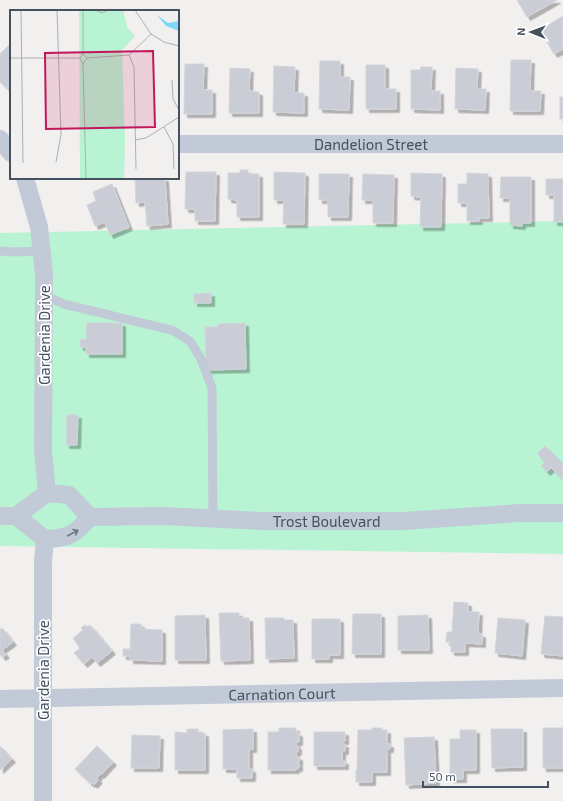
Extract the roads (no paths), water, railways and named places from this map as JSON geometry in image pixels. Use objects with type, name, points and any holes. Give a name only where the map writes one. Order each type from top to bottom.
[{"type":"street","points":[[0,138],[10,152]]},
{"type":"street","name":"Dandelion Street","points":[[179,144],[563,144]]},
{"type":"street","name":"Gardenia Drive","points":[[26,179],[43,251],[43,451],[47,492]]},
{"type":"street","points":[[47,492],[69,495],[90,517],[79,530],[63,538],[45,539],[8,516],[47,492]]},
{"type":"street","name":"Trost Boulevard","points":[[90,517],[163,516],[262,521],[403,521],[513,513],[563,513]]},
{"type":"street","name":"Gardenia Drive","points":[[43,801],[45,539]]},
{"type":"street","name":"Carnation Court","points":[[0,699],[563,688]]},
{"type":"lane","points":[[0,251],[43,251]]},
{"type":"lane","points":[[44,295],[64,304],[172,330],[190,341],[201,359],[212,388],[213,519]]}]
